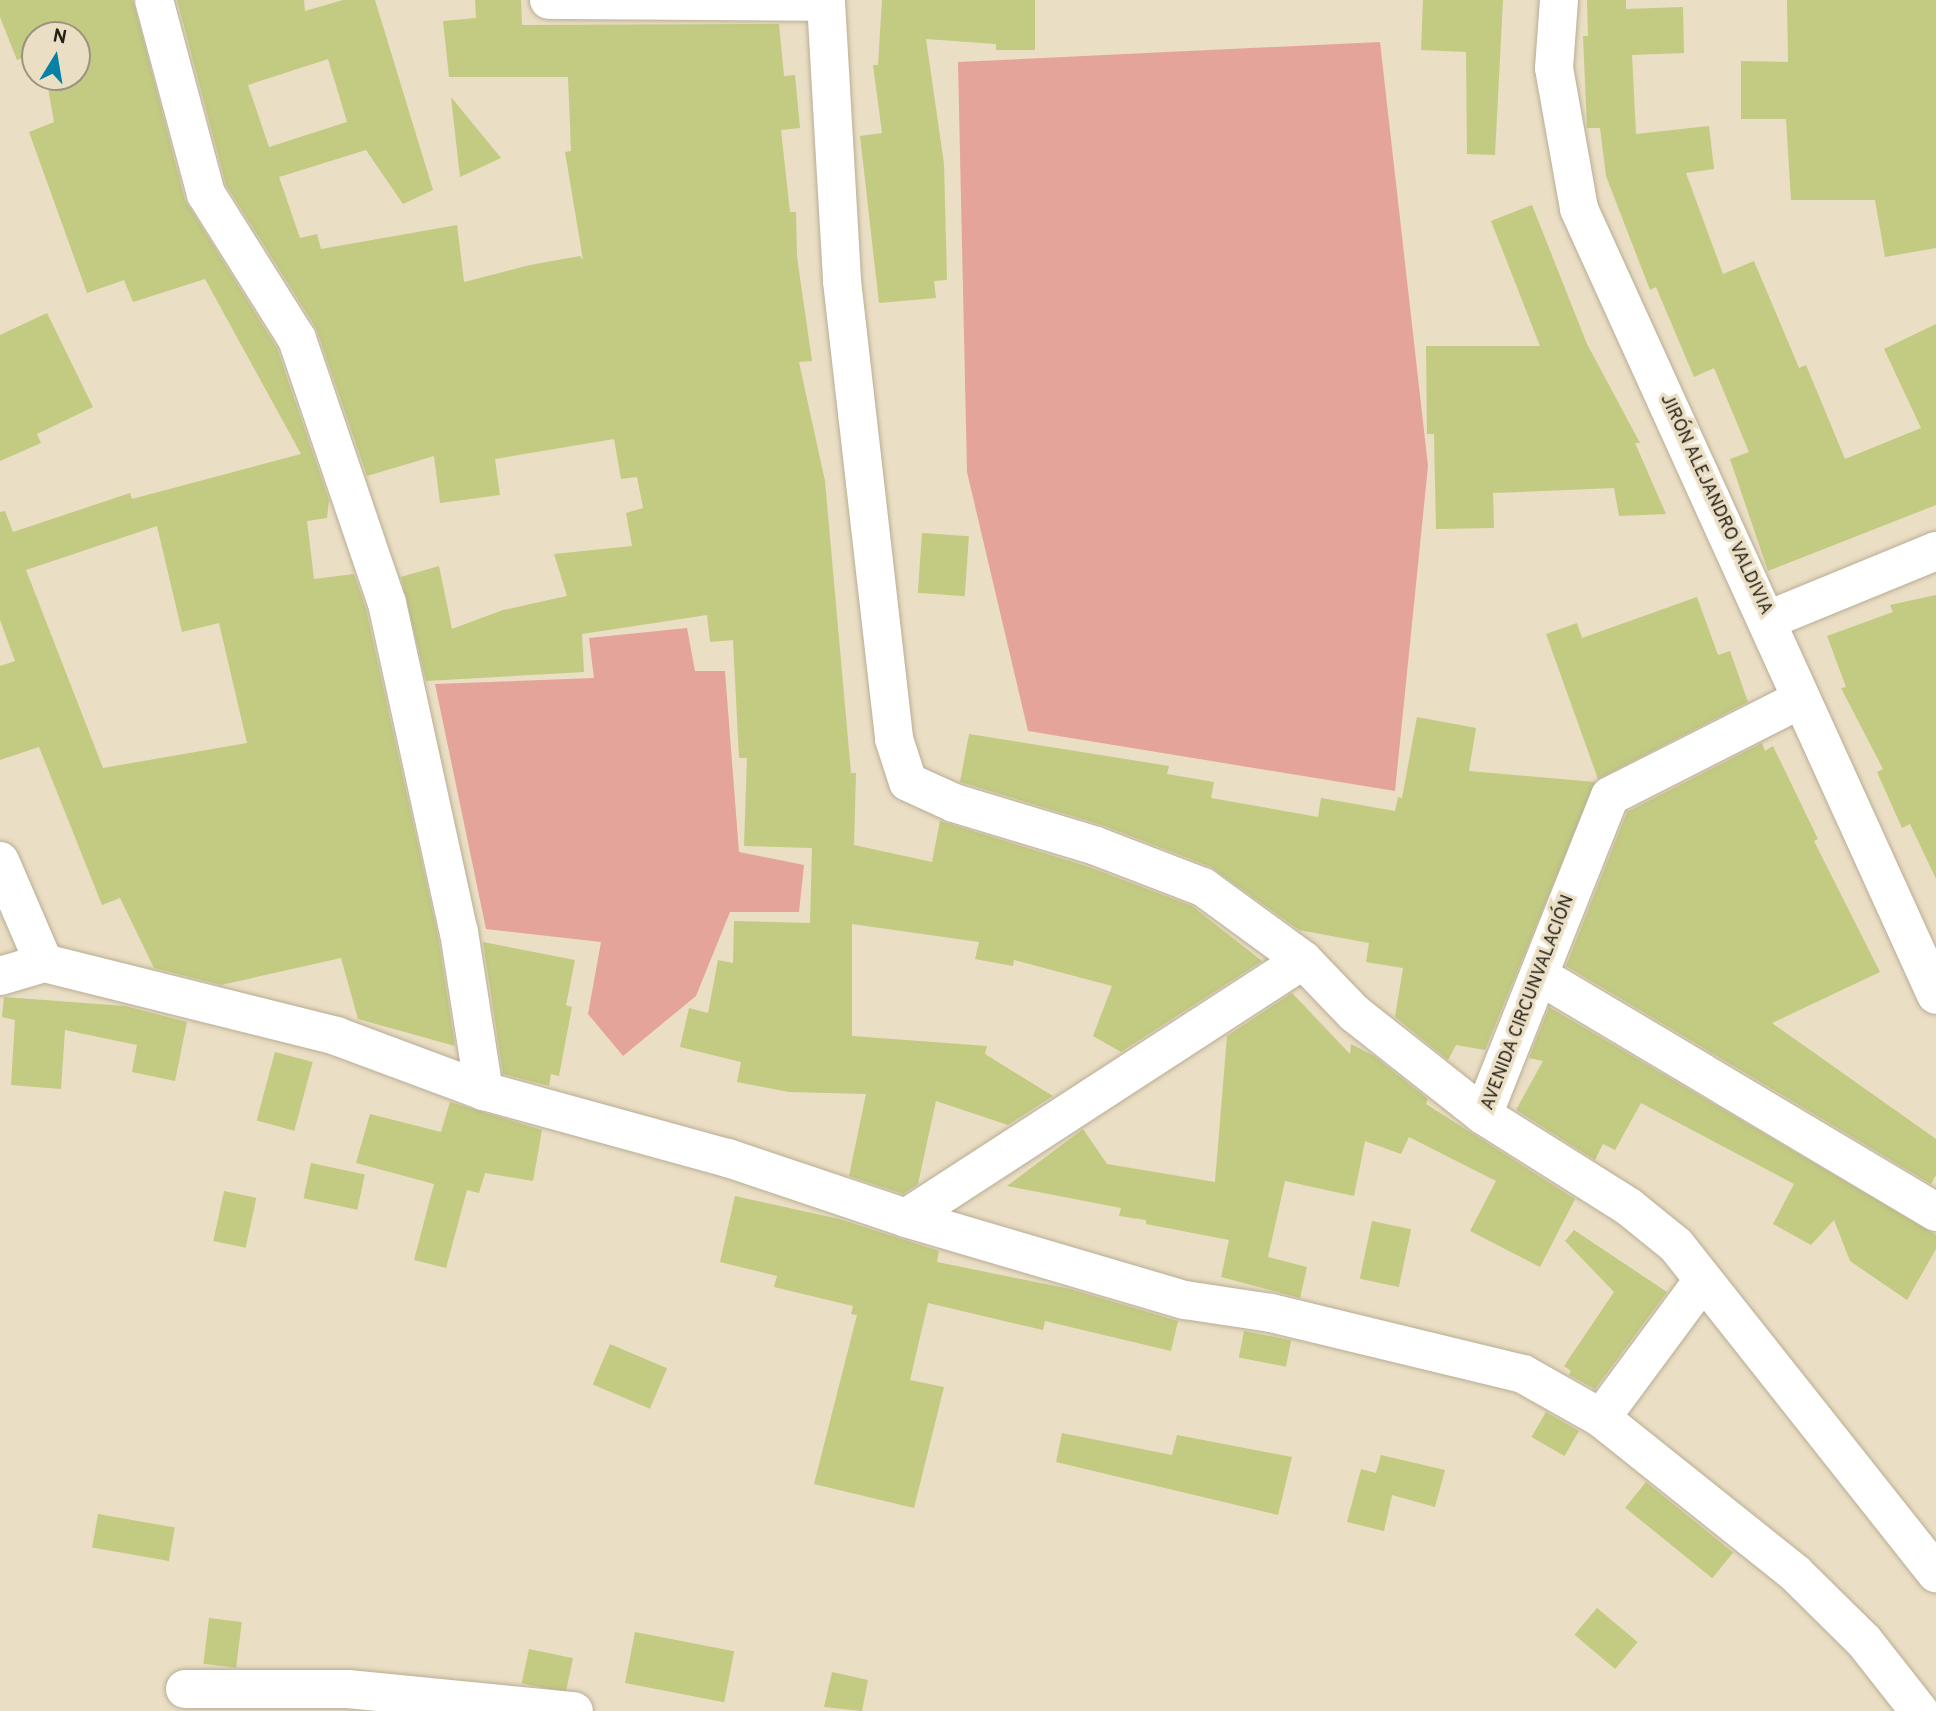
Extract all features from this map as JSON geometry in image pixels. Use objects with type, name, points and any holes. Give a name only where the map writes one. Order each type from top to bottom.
[{"type":"street","points":[[154,0],[206,194],[297,339],[387,603],[459,932],[484,1090]]},
{"type":"street","points":[[549,0],[826,1],[842,281],[894,739],[908,782],[954,803],[1096,846],[1203,887],[1303,960],[1354,1013],[1483,1115]]},
{"type":"street","name":"JIRÓN ALEJANDRO VALDIVIA","points":[[1559,0],[1555,68],[1579,209],[1768,620],[1799,700],[1936,995]]},
{"type":"street","points":[[1768,620],[1936,551]]},
{"type":"street","name":"AVENIDA CIRCUNVALACIÓN","points":[[1799,700],[1610,796],[1483,1115],[1629,1207],[1676,1245],[1701,1283],[1936,1573]]},
{"type":"street","points":[[0,862],[44,963]]},
{"type":"street","points":[[906,1218],[1303,960]]},
{"type":"street","points":[[0,976],[44,963],[336,1035],[484,1090],[728,1158],[906,1218],[1185,1300],[1271,1313],[1523,1374],[1601,1418],[1795,1573],[1864,1641],[1919,1711]]},
{"type":"street","points":[[1540,976],[1936,1212]]},
{"type":"street","points":[[1601,1418],[1701,1283]]},
{"type":"street","points":[[185,1689],[348,1689],[574,1711]]},
{"type":"shaded area","points":[[1380,42],[1428,466],[1395,791],[1028,731],[967,472],[958,62]]},
{"type":"shaded area","points":[[687,628],[695,671],[725,671],[739,852],[804,865],[799,912],[730,912],[696,996],[623,1056],[588,1014],[601,942],[486,929],[435,684],[594,678],[589,638]]},
{"type":"building","points":[[0,0],[133,0],[185,200],[277,348],[329,500],[327,518],[307,521],[314,579],[354,574],[366,609],[438,936],[455,1046],[358,1019],[341,958],[221,985],[154,968],[120,898],[102,905],[39,747],[0,760],[0,666],[15,661],[0,620],[0,512],[5,511],[13,532],[130,493],[132,499],[301,454],[205,279],[133,302],[124,280],[87,293],[29,132],[54,122],[48,91],[91,91],[91,21],[21,21],[21,58],[17,60],[0,17]],"holes":[[[157,526],[182,632],[219,623],[247,743],[103,768],[26,570]]]},
{"type":"building","points":[[177,0],[304,0],[305,11],[343,0],[375,0],[433,190],[403,204],[366,150],[279,177],[300,238],[317,234],[321,249],[457,225],[464,282],[530,265],[580,256],[583,260],[565,152],[571,151],[568,77],[449,77],[443,21],[476,18],[475,0],[521,0],[522,25],[779,24],[784,76],[795,75],[800,128],[781,130],[790,212],[796,212],[797,257],[812,361],[799,362],[825,481],[851,773],[856,773],[854,845],[932,862],[940,821],[1089,867],[1192,906],[1262,961],[1121,1052],[1093,1036],[1112,986],[1014,960],[1013,966],[975,959],[979,942],[852,924],[852,1036],[987,1046],[985,1054],[1053,1096],[1008,1125],[936,1101],[918,1184],[903,1194],[849,1176],[866,1094],[789,1092],[737,1082],[741,1062],[680,1047],[689,1008],[708,1013],[718,960],[733,963],[734,921],[810,923],[812,848],[744,846],[747,758],[739,758],[733,640],[710,642],[707,615],[582,634],[584,672],[426,681],[401,577],[439,566],[452,629],[503,610],[567,596],[554,554],[632,546],[626,513],[643,508],[637,477],[621,479],[614,439],[495,459],[500,495],[440,503],[434,456],[367,476],[316,328],[226,185]],"holes":[[[328,59],[347,122],[269,147],[248,85]]]},
{"type":"building","points":[[882,0],[1035,0],[1035,50],[996,50],[996,44],[926,39],[944,164],[947,280],[934,281],[936,298],[879,303],[860,136],[882,133],[873,65],[878,65]]},
{"type":"building","points":[[1423,0],[1503,0],[1495,155],[1467,154],[1466,52],[1421,50]]},
{"type":"building","points":[[1587,0],[1626,0],[1626,9],[1683,7],[1684,53],[1632,55],[1636,134],[1709,126],[1714,169],[1686,173],[1723,274],[1754,261],[1799,368],[1806,365],[1845,459],[1921,428],[1884,349],[1936,324],[1936,505],[1768,571],[1730,459],[1749,452],[1714,368],[1694,377],[1656,287],[1650,290],[1606,176],[1600,128],[1587,128],[1583,36],[1588,36]]},
{"type":"building","points":[[1787,0],[1936,0],[1936,248],[1885,257],[1875,200],[1791,200],[1786,119],[1741,119],[1741,61],[1788,62]]},
{"type":"building","points":[[451,97],[501,158],[460,177]]},
{"type":"building","points":[[1532,205],[1587,344],[1640,443],[1635,443],[1666,514],[1619,516],[1614,488],[1493,493],[1494,528],[1436,529],[1434,434],[1427,434],[1426,346],[1540,346],[1491,221]]},
{"type":"building","points":[[47,313],[93,407],[37,434],[41,443],[0,461],[0,335]]},
{"type":"building","points":[[922,533],[969,536],[965,596],[918,593]]},
{"type":"building","points":[[1936,595],[1936,879],[1910,824],[1902,828],[1877,772],[1883,769],[1841,688],[1846,687],[1827,636],[1893,612],[1890,605]]},
{"type":"building","points":[[1697,597],[1718,655],[1730,651],[1748,702],[1598,779],[1546,634],[1577,623],[1582,638]]},
{"type":"building","points":[[1417,717],[1476,728],[1469,771],[1595,782],[1485,1050],[1456,1045],[1448,1060],[1395,1017],[1403,968],[1366,962],[1369,943],[1299,930],[1211,867],[1102,825],[960,782],[969,734],[1169,766],[1167,774],[1214,782],[1211,798],[1318,817],[1321,798],[1395,811],[1398,797],[1402,798]]},
{"type":"building","points":[[1762,743],[1765,751],[1773,746],[1818,839],[1814,841],[1880,972],[1772,1023],[1936,1139],[1936,1175],[1931,1184],[1566,966],[1627,812]]},
{"type":"building","points":[[483,942],[575,960],[566,1005],[572,1007],[559,1076],[551,1074],[549,1086],[503,1074]]},
{"type":"building","points":[[1292,993],[1350,1054],[1351,1044],[1374,1056],[1428,1099],[1426,1104],[1575,1199],[1540,1267],[1470,1231],[1496,1181],[1409,1137],[1401,1154],[1365,1141],[1354,1196],[1285,1181],[1268,1257],[1307,1267],[1300,1298],[1221,1277],[1229,1240],[1119,1216],[1121,1208],[1007,1186],[1083,1129],[1107,1164],[1215,1182],[1227,1036]]},
{"type":"building","points":[[4,997],[125,1006],[187,1022],[175,1081],[132,1072],[137,1045],[65,1030],[61,1089],[11,1085],[15,1020],[2,1017]]},
{"type":"building","points":[[1549,1007],[1936,1235],[1936,1249],[1907,1300],[1850,1261],[1834,1220],[1811,1245],[1773,1224],[1794,1184],[1641,1103],[1615,1150],[1603,1144],[1595,1160],[1516,1110],[1543,1061],[1529,1058]]},
{"type":"building","points":[[275,1052],[313,1062],[294,1131],[257,1121]]},
{"type":"building","points":[[450,1102],[542,1130],[533,1181],[485,1173],[479,1193],[467,1190],[446,1268],[414,1260],[434,1184],[356,1163],[370,1114],[441,1132]]},
{"type":"building","points":[[311,1163],[365,1174],[357,1210],[304,1198]]},
{"type":"building","points":[[224,1191],[256,1198],[246,1248],[213,1241]]},
{"type":"building","points":[[735,1196],[839,1219],[939,1251],[937,1262],[1070,1289],[1178,1321],[1171,1351],[1045,1321],[1043,1330],[928,1303],[910,1380],[944,1387],[914,1508],[814,1484],[857,1315],[851,1314],[853,1306],[774,1287],[777,1276],[720,1262]]},
{"type":"building","points":[[1372,1221],[1411,1229],[1399,1287],[1360,1279]]},
{"type":"building","points":[[1574,1230],[1667,1292],[1595,1389],[1569,1375],[1571,1371],[1564,1366],[1614,1292],[1565,1241]]},
{"type":"building","points":[[1244,1331],[1291,1340],[1286,1367],[1239,1358]]},
{"type":"building","points":[[610,1344],[667,1368],[650,1409],[593,1385]]},
{"type":"building","points":[[1546,1412],[1579,1431],[1564,1456],[1532,1437]]},
{"type":"building","points":[[1062,1433],[1172,1455],[1177,1435],[1292,1457],[1278,1515],[1056,1462]]},
{"type":"building","points":[[1381,1455],[1445,1470],[1435,1507],[1392,1495],[1384,1531],[1347,1522],[1361,1469],[1376,1473]]},
{"type":"building","points":[[1646,1482],[1733,1552],[1712,1578],[1625,1508]]},
{"type":"building","points":[[98,1514],[175,1528],[169,1561],[92,1547]]},
{"type":"building","points":[[1597,1608],[1638,1642],[1615,1669],[1575,1635]]},
{"type":"building","points":[[209,1618],[242,1622],[236,1668],[203,1664]]},
{"type":"building","points":[[635,1632],[734,1651],[724,1702],[625,1683]]},
{"type":"building","points":[[529,1649],[573,1658],[566,1693],[522,1683]]},
{"type":"building","points":[[832,1672],[868,1680],[862,1711],[824,1707]]}]
